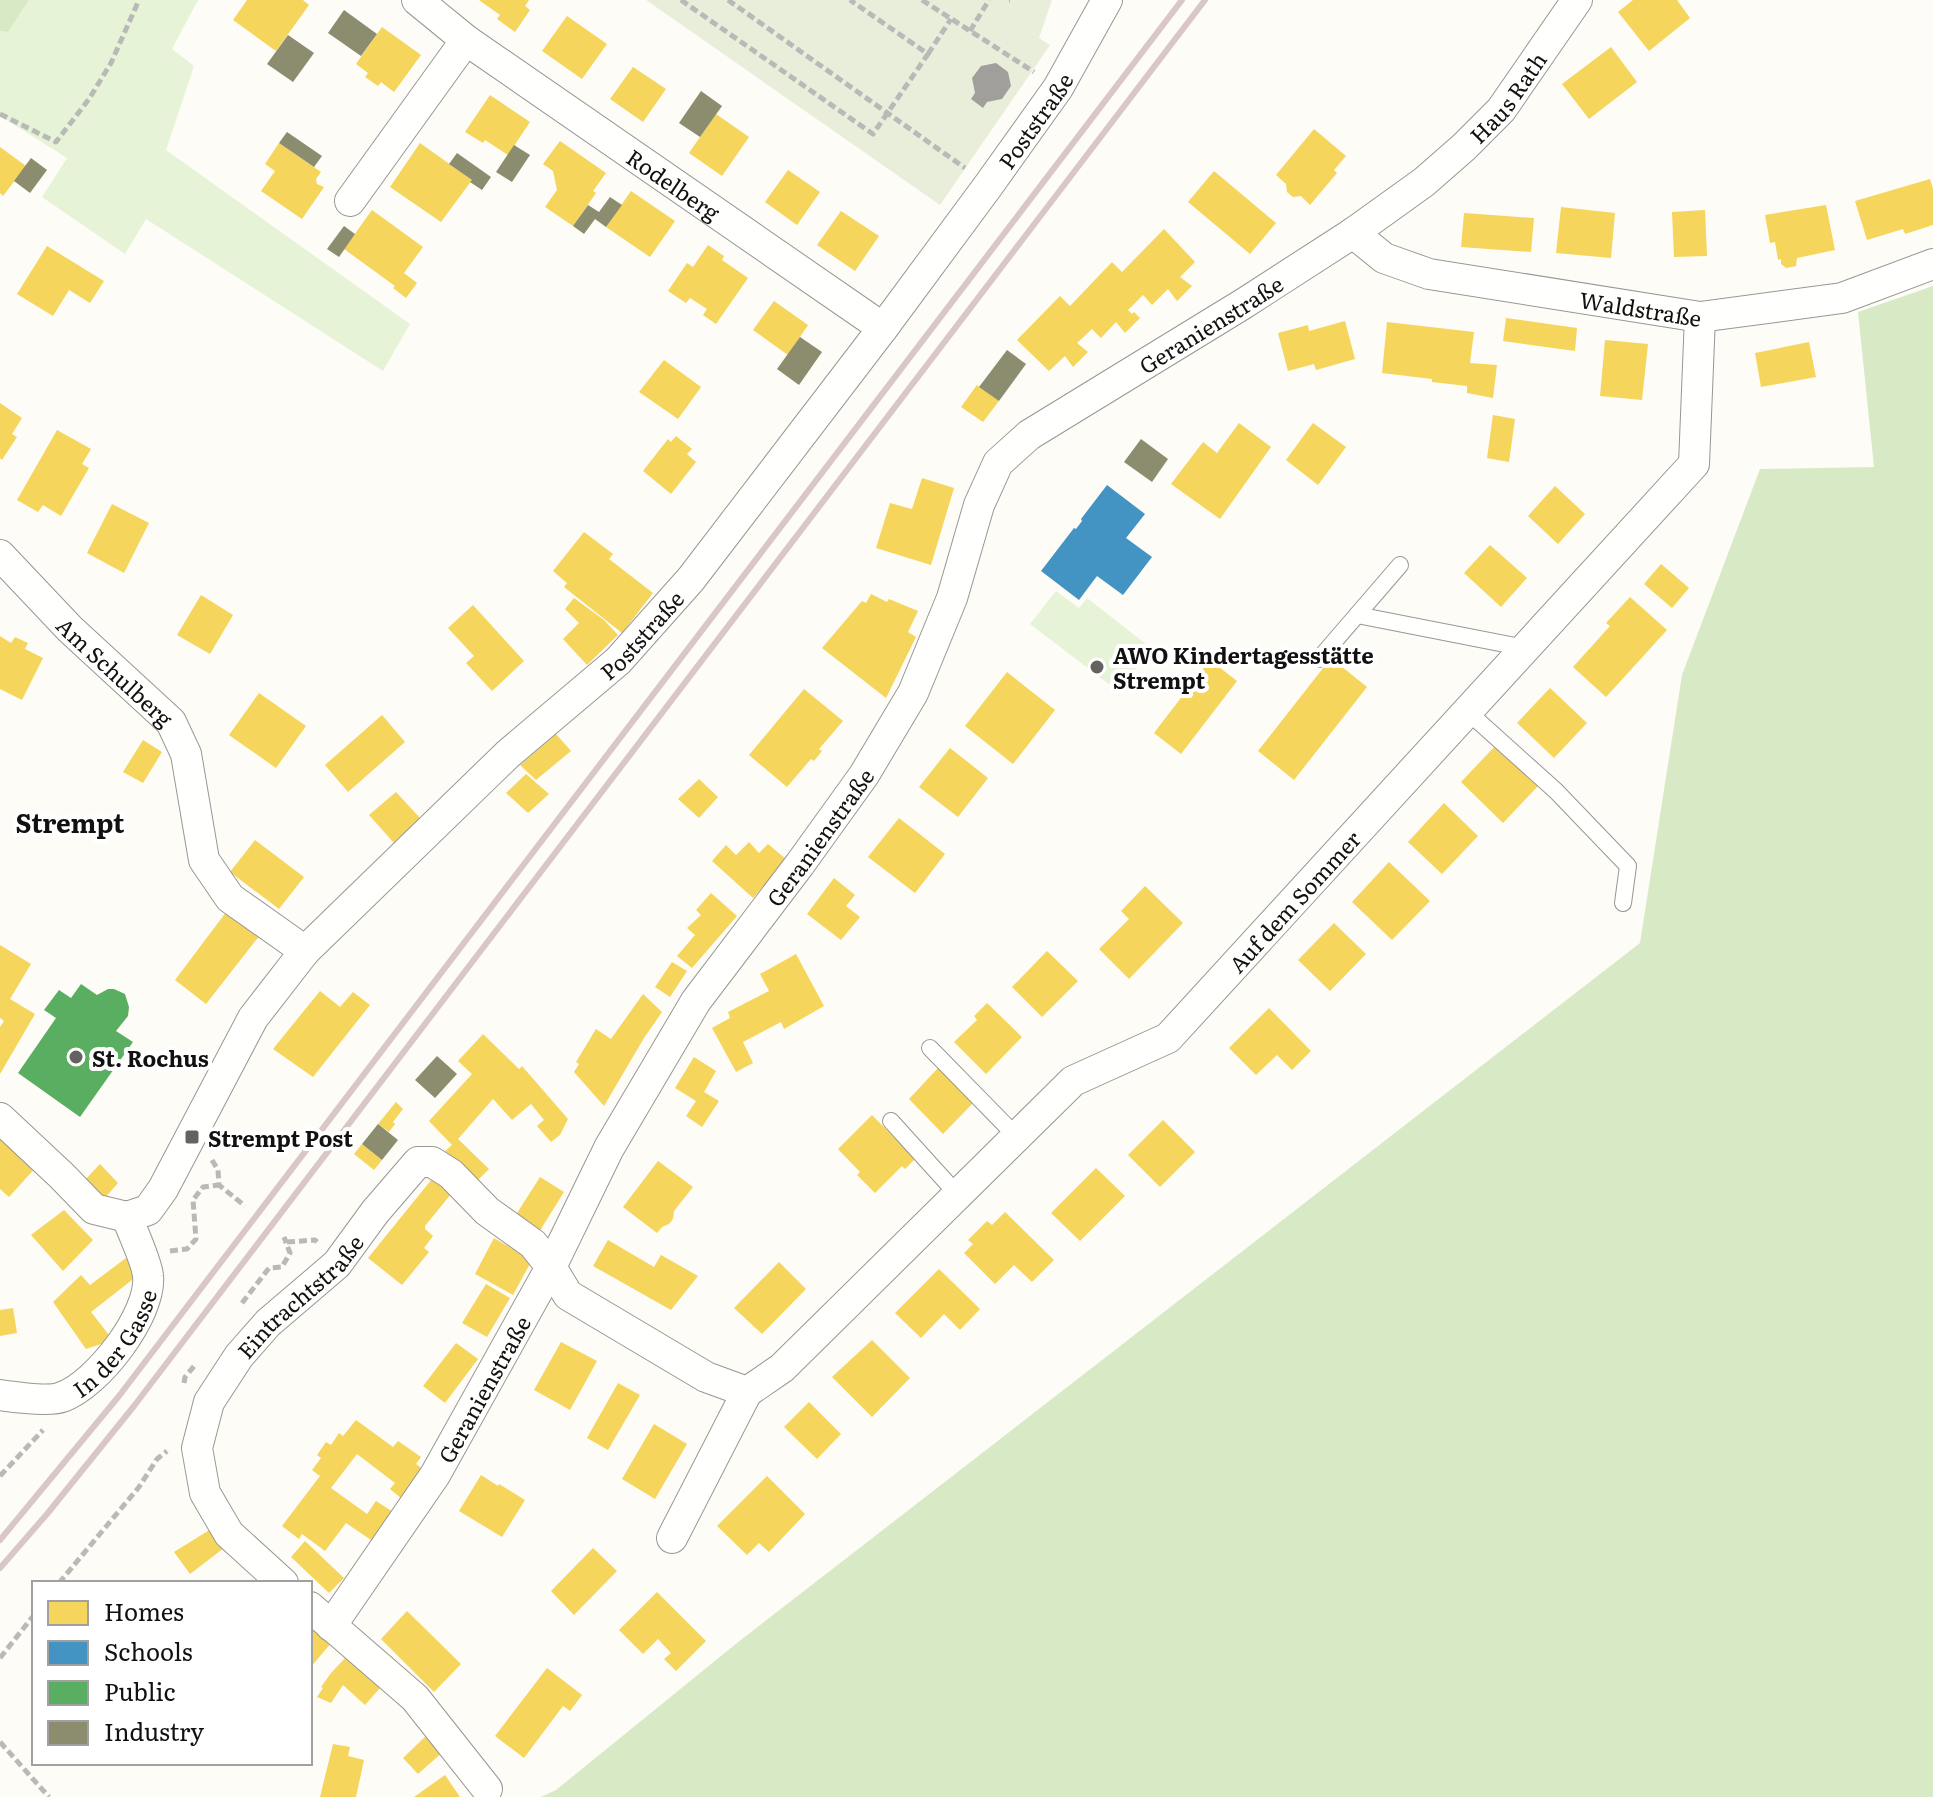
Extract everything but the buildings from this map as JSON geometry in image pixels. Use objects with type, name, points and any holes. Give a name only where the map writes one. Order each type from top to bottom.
[{"type":"street","name":"Rodelberg","points":[[417,0],[466,40],[883,328]]},
{"type":"street","name":"Poststraße","points":[[127,1217],[148,1210],[163,1189],[253,1018],[305,951],[508,754],[618,661],[691,579],[988,186],[1058,88],[1107,0]]},
{"type":"street","name":"Haus Rath","points":[[1424,182],[1501,110],[1563,7]]},
{"type":"street","points":[[350,201],[466,40]]},
{"type":"street","name":"Geranienstraße","points":[[321,1616],[435,1475],[551,1267],[609,1148],[696,1001],[864,775],[913,693],[952,598],[979,505],[998,463],[1029,435],[1243,304],[1353,233],[1424,182]]},
{"type":"street","name":"Waldstraße","points":[[1353,233],[1384,258],[1429,274],[1700,317],[1842,298],[1933,264]]},
{"type":"street","name":"Auf dem Sommer","points":[[672,1538],[747,1392],[782,1368],[1073,1081],[1168,1038],[1694,464],[1700,317]]},
{"type":"street","name":"Am Schulberg","points":[[0,555],[70,629],[171,722],[186,754],[204,860],[230,898],[305,951]]},
{"type":"street","points":[[0,1118],[94,1209],[127,1217]]},
{"type":"street","name":"Eintrachtstraße","points":[[281,1581],[229,1534],[205,1493],[197,1448],[209,1402],[239,1356],[268,1323],[337,1264],[375,1212],[418,1162],[432,1162],[451,1174],[487,1211],[533,1244],[551,1267]]},
{"type":"street","name":"In der Gasse","points":[[0,1395],[60,1399],[98,1373],[129,1335],[146,1299],[148,1275],[127,1217]]},
{"type":"street","points":[[551,1267],[568,1295],[706,1377],[747,1392]]},
{"type":"street","points":[[321,1616],[415,1698],[487,1789]]},
{"type":"lane","points":[[1319,659],[1400,565]]},
{"type":"lane","points":[[1357,615],[1525,648]]},
{"type":"lane","points":[[1467,711],[1556,791],[1628,866],[1623,903]]},
{"type":"lane","points":[[930,1048],[1017,1137]]},
{"type":"lane","points":[[891,1121],[958,1195]]},
{"type":"path","points":[[0,114],[56,142],[89,99],[111,63],[139,0]]},
{"type":"path","points":[[681,0],[873,134],[951,19]]},
{"type":"path","points":[[728,0],[988,186]]},
{"type":"path","points":[[850,0],[928,54]]},
{"type":"path","points":[[922,0],[1058,88]]},
{"type":"path","points":[[970,31],[989,0]]},
{"type":"path","points":[[214,1161],[219,1185]]},
{"type":"path","points":[[161,1244],[169,1251],[187,1249],[196,1239],[190,1211],[193,1200],[203,1187],[219,1185],[245,1206]]},
{"type":"path","points":[[287,1242],[315,1240]]},
{"type":"path","points":[[0,1476],[47,1426],[60,1399]]},
{"type":"path","points":[[61,1581],[139,1487],[157,1459],[172,1447]]},
{"type":"path","points":[[0,1658],[32,1618]]},
{"type":"path","points":[[0,1742],[49,1797]]},
{"type":"green space","points":[[0,0],[29,0],[8,32],[0,31]]},
{"type":"green space","points":[[29,0],[198,0],[172,49],[194,66],[166,150],[410,324],[383,371],[146,219],[125,254],[42,197],[67,158],[0,116],[0,31],[8,32]]},
{"type":"green space","points":[[646,0],[1052,0],[1039,38],[1050,45],[940,205]]},
{"type":"green space","points":[[1933,286],[1933,1797],[541,1797],[556,1790],[737,1643],[1640,943],[1682,675],[1760,469],[1874,467],[1858,312]]},
{"type":"green space","points":[[1056,591],[1079,608],[1087,598],[1151,648],[1118,691],[1030,624]]},
{"type":"railway","points":[[0,1540],[119,1396],[1182,0]]},
{"type":"railway","points":[[0,1568],[134,1406],[1205,0]]},
{"type":"place","name":"AWO Kindertagesstätte Strempt","points":[[1097,667]]},
{"type":"place","name":"St. Rochus","points":[[76,1057]]},
{"type":"place","name":"Strempt Post","points":[[192,1137]]},
{"type":"district","name":"Strempt","points":[[70,821]]}]
